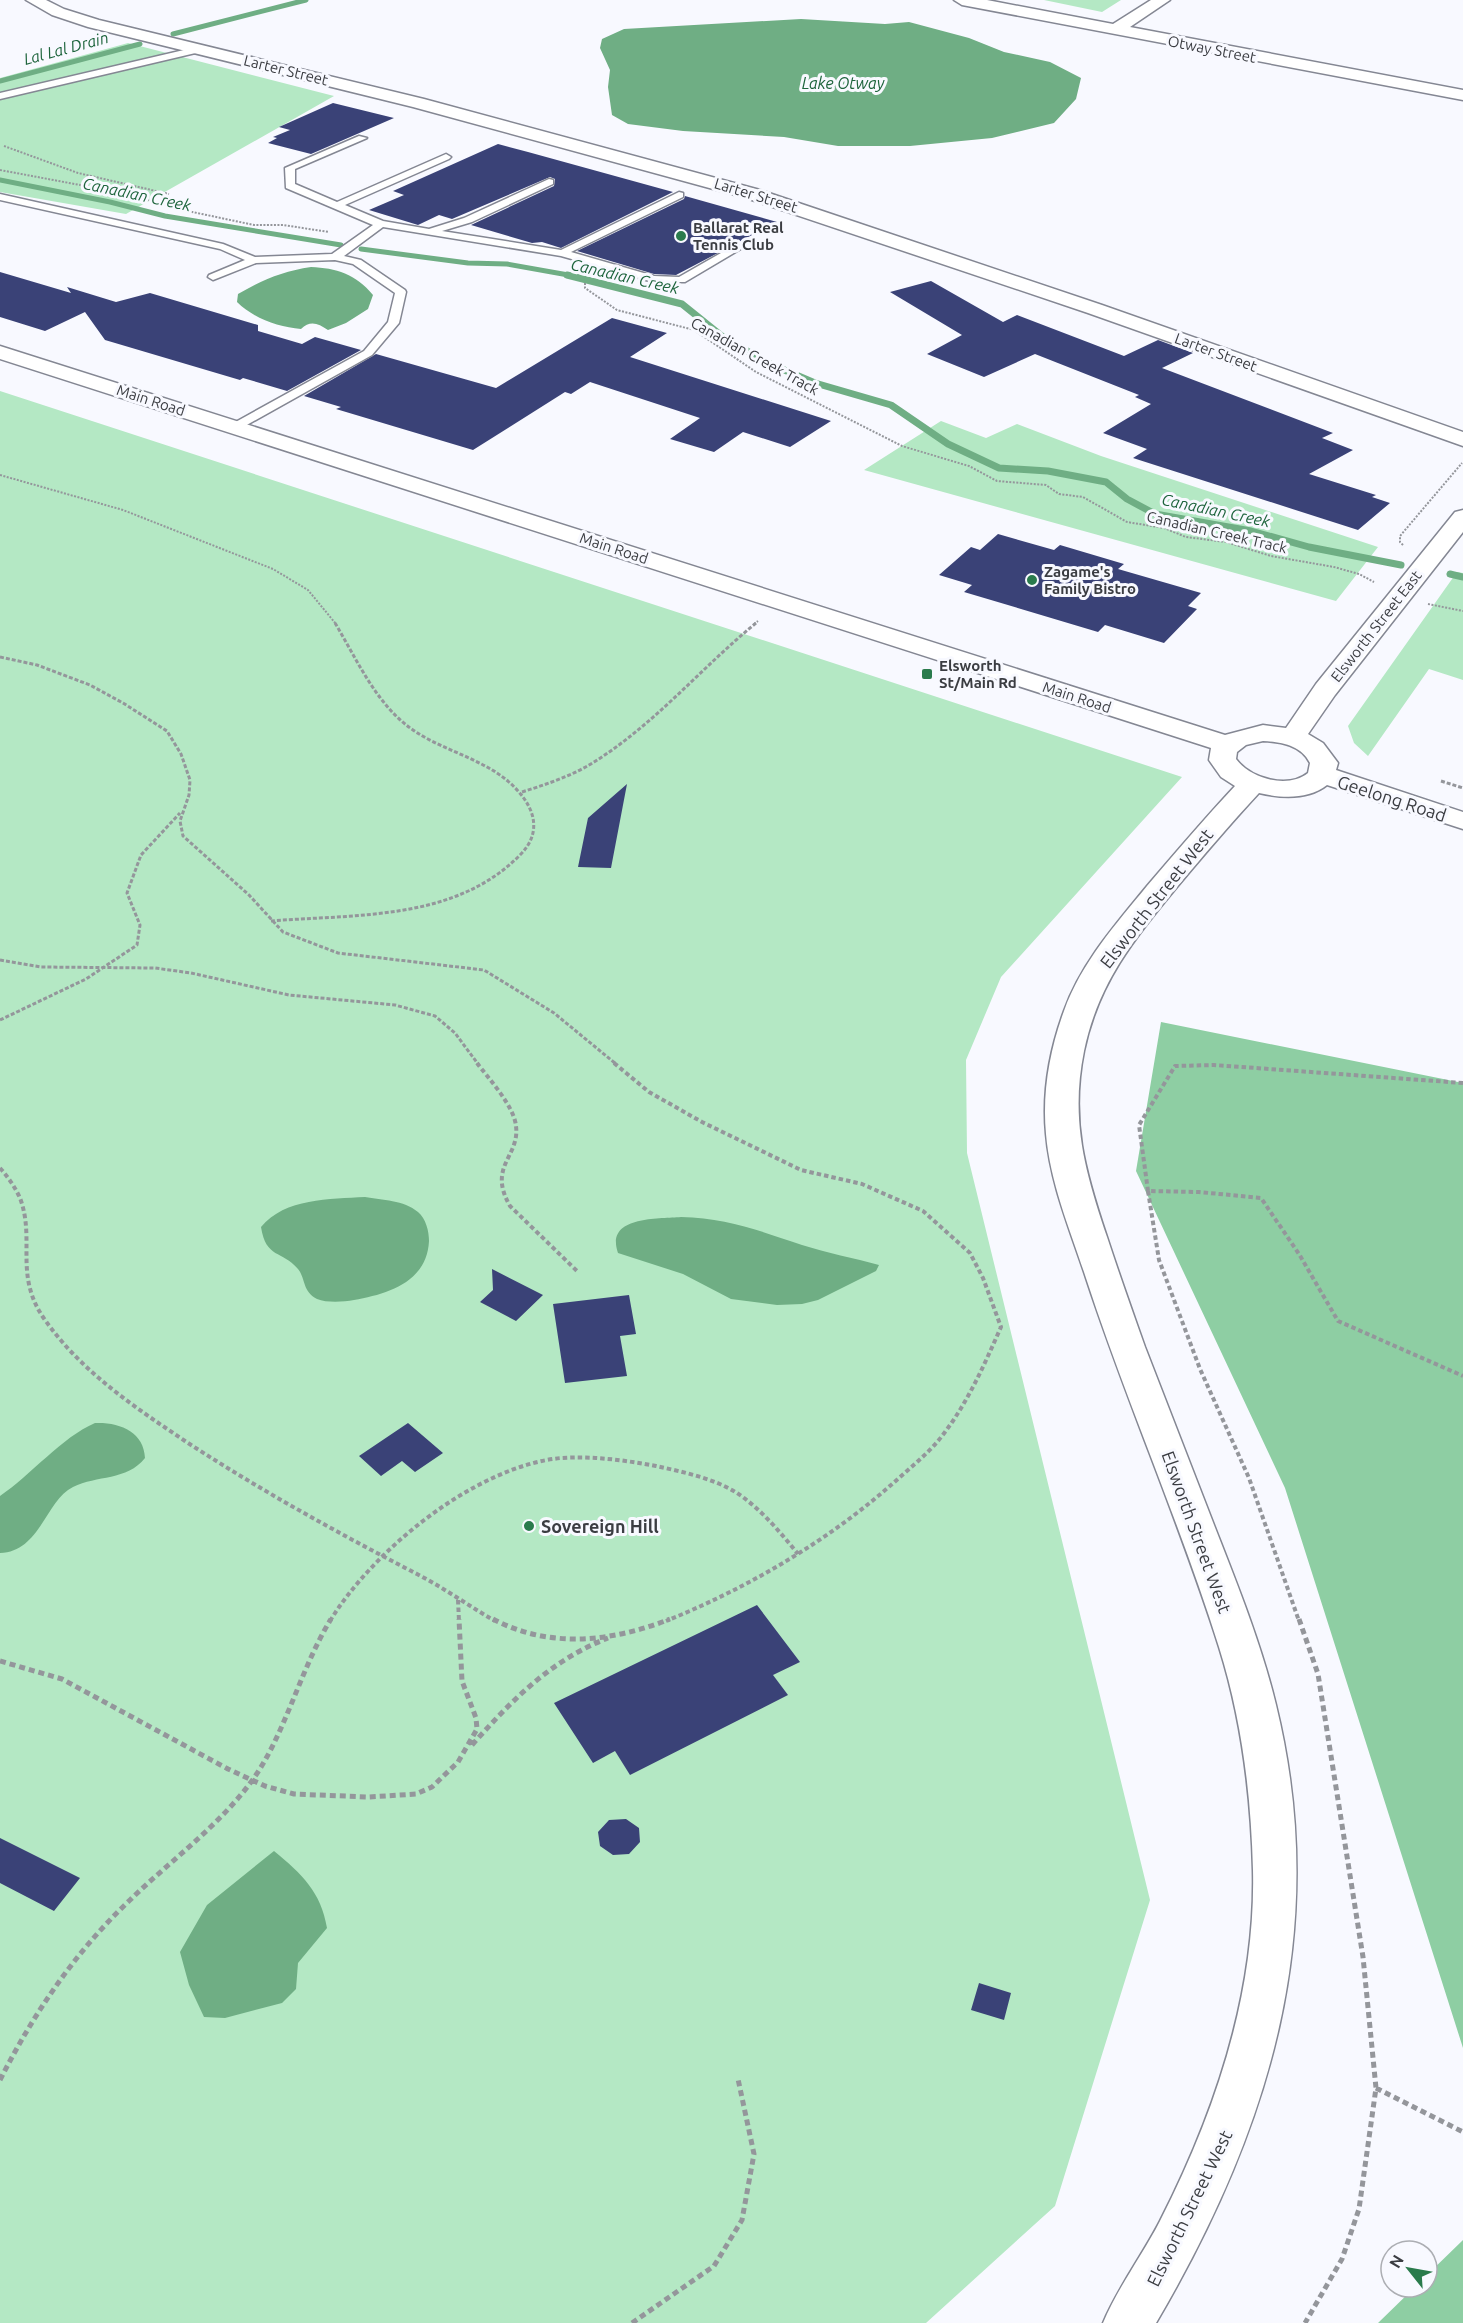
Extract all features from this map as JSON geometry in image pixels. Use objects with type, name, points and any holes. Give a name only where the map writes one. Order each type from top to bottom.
[{"type":"street","name":"Larter Street","points":[[34,0],[58,12],[88,22],[487,121],[753,194],[1095,309],[1463,439]]},
{"type":"street","name":"Otway Street","points":[[962,0],[1463,95]]},
{"type":"street","points":[[1114,30],[1162,0]]},
{"type":"street","name":"Main Road","points":[[0,352],[1228,745]]},
{"type":"street","name":"Elsworth Street East","points":[[1293,737],[1325,690],[1463,517]]},
{"type":"street","points":[[1256,734],[1293,737],[1318,751],[1324,763],[1322,774],[1311,783],[1294,788],[1273,788],[1252,784],[1235,776],[1225,766],[1222,755],[1228,745],[1237,739],[1256,734]]},
{"type":"street","name":"Geelong Road","points":[[1322,774],[1463,821]]},
{"type":"street","name":"Elsworth Street West","points":[[1128,2323],[1156,2280],[1218,2157],[1245,2080],[1267,1980],[1274,1924],[1275,1845],[1270,1779],[1256,1706],[1222,1599],[1114,1313],[1071,1179],[1062,1134],[1062,1093],[1076,1019],[1096,975],[1149,903],[1213,825],[1252,784]]},
{"type":"lane","points":[[0,96],[201,49]]},
{"type":"lane","points":[[362,138],[290,168],[290,186],[381,224],[562,253],[653,279],[681,280],[739,247]]},
{"type":"lane","points":[[338,205],[446,157]]},
{"type":"lane","points":[[425,232],[468,220],[549,182]]},
{"type":"lane","points":[[562,253],[679,195]]},
{"type":"lane","points":[[0,196],[223,247],[254,260]]},
{"type":"lane","points":[[335,257],[381,224]]},
{"type":"lane","points":[[213,277],[254,260],[335,257],[357,262],[401,292],[393,323],[368,353],[236,427]]},
{"type":"path","points":[[2,145],[85,175],[169,194]]},
{"type":"path","points":[[0,170],[128,194],[183,210],[254,225],[283,225],[364,236]]},
{"type":"path","name":"Canadian Creek Track","points":[[585,279],[585,288],[617,310],[694,330],[756,372],[902,446],[969,466],[997,480],[1046,485],[1059,494],[1083,497],[1127,522],[1164,528],[1186,537],[1226,542],[1271,556],[1353,571],[1428,604],[1463,611]]},
{"type":"path","points":[[0,475],[136,514],[288,576],[309,591],[335,620],[369,682],[400,720],[420,735],[494,772],[522,792],[530,805],[535,820],[532,840],[517,859],[456,899],[433,907],[411,910],[270,921]]},
{"type":"path","points":[[522,792],[572,776],[613,752],[645,725],[727,646],[783,603]]},
{"type":"path","points":[[0,657],[59,671],[132,708],[168,731],[182,755],[190,779],[189,800],[181,813],[141,855],[127,893],[137,912],[141,938],[137,945],[106,967],[60,993],[0,1020]]},
{"type":"path","points":[[1432,779],[1463,788]]},
{"type":"path","points":[[0,1661],[62,1679],[253,1781],[294,1794],[314,1796],[386,1797],[416,1794],[432,1787],[519,1693],[551,1666],[584,1647],[692,1611],[798,1554],[879,1497],[934,1446],[966,1403],[1001,1327],[983,1278],[970,1253],[922,1211],[862,1184],[801,1170],[702,1122],[658,1097],[554,1013],[484,970],[338,953],[283,932],[270,921],[249,896],[188,843],[178,826],[181,813]]},
{"type":"path","points":[[0,960],[41,967],[155,968],[191,973],[289,995],[395,1005],[435,1016],[455,1033],[502,1096],[516,1124],[516,1134],[501,1175],[503,1194],[510,1206],[578,1272]]},
{"type":"path","points":[[1463,1083],[1214,1065],[1175,1066],[1139,1125],[1148,1191],[1199,1192],[1261,1198],[1299,1254],[1338,1321],[1463,1376]]},
{"type":"path","points":[[0,1168],[18,1192],[22,1207],[26,1240],[26,1273],[32,1300],[52,1329],[92,1373],[113,1392],[206,1455],[382,1557],[425,1578],[492,1620],[528,1634],[568,1639],[618,1636]]},
{"type":"path","points":[[0,2080],[29,2026],[86,1946],[111,1917],[218,1821],[253,1781],[264,1763],[331,1619],[356,1583],[432,1514],[491,1477],[542,1460],[591,1455],[618,1457],[723,1485],[752,1504],[798,1554]]},
{"type":"path","points":[[458,1600],[462,1681],[477,1723],[476,1734],[466,1752]]},
{"type":"path","points":[[633,2323],[714,2266],[742,2220],[754,2154],[738,2079]]},
{"type":"path","points":[[1376,2088],[1463,2132]]},
{"type":"shaded area","points":[[1044,0],[1121,0],[1102,12]]},
{"type":"shaded area","points":[[128,43],[334,96],[126,214],[0,192],[0,78]]},
{"type":"shaded area","name":"Sovereign Hill","points":[[0,391],[1182,777],[1001,977],[966,1060],[967,1153],[1150,1900],[1055,2206],[926,2323],[0,2323]]},
{"type":"shaded area","points":[[941,421],[986,438],[1017,424],[1101,456],[1378,547],[1336,601],[864,470]]},
{"type":"shaded area","points":[[1457,572],[1463,573],[1463,680],[1429,669],[1368,756],[1354,743],[1348,726]]},
{"type":"shaded area","points":[[1161,1022],[1463,1083],[1463,2048],[1285,1488],[1136,1171]]},
{"type":"shaded area","points":[[1463,2240],[1463,2323],[1378,2323],[1403,2299],[1439,2299],[1439,2263]]},
{"type":"water","name":"Lake Otway","points":[[801,19],[885,24],[909,22],[969,38],[1004,52],[1050,62],[1081,78],[1076,99],[1054,123],[992,138],[910,146],[838,146],[784,137],[683,131],[628,124],[612,115],[608,87],[610,70],[600,48],[602,39],[624,29]]},
{"type":"water","points":[[311,267],[337,271],[360,282],[373,295],[368,309],[346,323],[328,330],[314,324],[308,324],[301,329],[266,321],[237,302],[238,294],[256,284],[282,274]]},
{"type":"water","points":[[365,1197],[400,1203],[418,1212],[427,1225],[429,1241],[427,1255],[413,1276],[392,1290],[345,1301],[330,1302],[317,1299],[307,1289],[298,1269],[267,1244],[261,1227],[271,1217],[295,1205]]},
{"type":"water","points":[[681,1217],[743,1226],[811,1248],[879,1265],[876,1271],[818,1300],[802,1304],[777,1305],[731,1299],[683,1274],[618,1253],[616,1241],[619,1232],[626,1226],[647,1220]]},
{"type":"water","points":[[95,1423],[113,1424],[129,1430],[140,1441],[145,1458],[130,1471],[73,1487],[56,1503],[34,1535],[14,1550],[0,1553],[0,1496],[71,1437]]},
{"type":"water","points":[[274,1851],[309,1885],[320,1904],[327,1928],[298,1963],[296,1989],[282,2003],[225,2018],[204,2017],[189,1985],[180,1952],[207,1905]]},
{"type":"building","points":[[333,103],[394,118],[311,154],[268,143],[277,138],[273,137],[290,130],[279,127]]},
{"type":"building","points":[[498,144],[673,192],[561,248],[542,242],[532,243],[471,225],[554,186],[555,179],[550,177],[452,219],[439,215],[418,225],[369,210],[404,195],[393,191]]},
{"type":"building","points":[[685,196],[777,222],[676,275],[654,274],[577,251],[684,199]]},
{"type":"building","points":[[0,272],[71,293],[67,287],[116,302],[150,293],[258,325],[258,331],[302,344],[315,337],[361,350],[287,391],[243,378],[240,380],[105,340],[85,312],[45,331],[0,317]]},
{"type":"building","points":[[931,281],[1003,322],[1017,315],[1124,356],[1158,340],[1193,353],[1162,368],[1333,433],[1322,438],[1353,450],[1309,474],[1376,495],[1372,497],[1390,503],[1358,530],[1133,458],[1147,449],[1103,433],[1151,404],[1135,397],[1139,395],[1035,354],[984,377],[927,354],[962,335],[890,292]]},
{"type":"building","points":[[612,318],[667,333],[630,357],[831,421],[790,447],[743,432],[714,452],[670,439],[700,418],[590,382],[571,394],[565,392],[473,450],[336,409],[341,407],[304,396],[376,354],[496,388]]},
{"type":"building","points":[[998,534],[1054,550],[1060,545],[1124,564],[1118,569],[1201,593],[1188,606],[1197,609],[1164,643],[1105,625],[1098,632],[964,592],[972,585],[939,575],[971,547],[980,550]]},
{"type":"building","points":[[627,784],[611,868],[578,867],[588,818]]},
{"type":"building","points":[[492,1269],[543,1295],[516,1321],[480,1302],[493,1290]]},
{"type":"building","points":[[629,1295],[636,1334],[620,1336],[627,1376],[565,1383],[553,1304]]},
{"type":"building","points":[[408,1423],[443,1453],[415,1472],[402,1461],[381,1476],[359,1456]]},
{"type":"building","points":[[757,1605],[800,1662],[773,1675],[788,1695],[630,1775],[615,1751],[593,1763],[554,1703]]},
{"type":"building","points":[[626,1819],[639,1828],[640,1842],[629,1854],[613,1855],[600,1846],[598,1832],[609,1820]]},
{"type":"building","points":[[0,1838],[80,1878],[54,1911],[0,1883]]},
{"type":"building","points":[[979,1983],[1011,1993],[1004,2020],[971,2010]]},
{"type":"waterway","name":"Lal Lal Drain","points":[[173,34],[306,0]]},
{"type":"waterway","name":"Lal Lal Drain","points":[[0,81],[140,44]]},
{"type":"waterway","name":"Canadian Creek","points":[[0,180],[110,202],[165,216],[341,245]]},
{"type":"waterway","name":"Canadian Creek","points":[[361,249],[468,263],[507,264],[574,276]]},
{"type":"waterway","name":"Canadian Creek","points":[[567,275],[682,304],[723,337],[768,363],[815,383],[891,405],[948,444],[999,468],[1048,471],[1106,482],[1127,499],[1155,514],[1251,531],[1309,547],[1401,565]]},
{"type":"waterway","name":"Canadian Creek","points":[[1450,574],[1463,577]]},
{"type":"place","name":"Ballarat Real Tennis Club","points":[[681,236]]},
{"type":"place","name":"Zagame's Family Bistro","points":[[1032,580]]},
{"type":"place","name":"Elsworth St/Main Rd","points":[[927,674]]},
{"type":"place","name":"Sovereign Hill","points":[[529,1526]]}]
